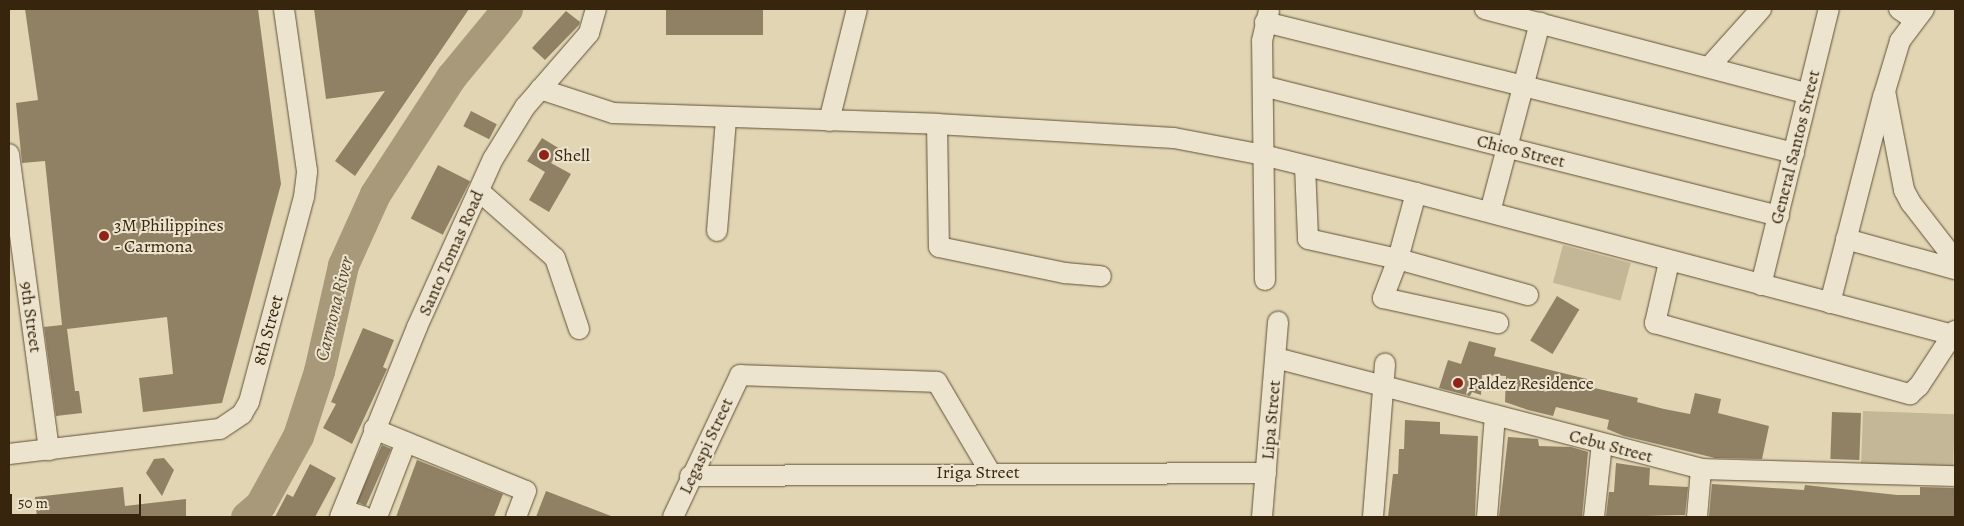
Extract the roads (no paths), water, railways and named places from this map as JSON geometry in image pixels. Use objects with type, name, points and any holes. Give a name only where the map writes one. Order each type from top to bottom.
[{"type":"street","name":"8th Street","points":[[9,454],[220,429],[235,421],[249,402],[304,197],[307,171],[284,9]]},
{"type":"street","name":"Santo Tomas Road","points":[[341,514],[374,429],[504,137],[540,89],[589,33],[596,9]]},
{"type":"street","points":[[829,121],[858,9]]},
{"type":"street","points":[[1485,9],[1808,94]]},
{"type":"street","points":[[1709,67],[1761,9]]},
{"type":"street","name":"General Santos Street","points":[[1761,285],[1829,9]]},
{"type":"street","points":[[1830,303],[1885,91],[1900,41],[1919,14],[1899,9]]},
{"type":"street","points":[[1265,280],[1263,86],[1267,15],[1523,87],[1794,153]]},
{"type":"street","points":[[1490,212],[1540,23]]},
{"type":"street","name":"Chico Street","points":[[1263,86],[1779,216]]},
{"type":"street","points":[[540,89],[612,114],[937,124],[1174,138],[1263,155],[1416,193],[1669,262],[1954,333],[1919,386],[1910,394],[1655,323],[1669,262]]},
{"type":"street","points":[[1885,91],[1904,190],[1910,203],[1955,260]]},
{"type":"street","points":[[717,231],[726,118]]},
{"type":"street","points":[[937,124],[939,247],[1065,274],[1101,276]]},
{"type":"street","name":"9th Street","points":[[9,154],[49,450]]},
{"type":"street","points":[[1305,166],[1308,239],[1398,259],[1528,295]]},
{"type":"street","points":[[479,191],[555,258],[579,329]]},
{"type":"street","points":[[1416,193],[1398,259],[1383,298],[1498,323]]},
{"type":"street","points":[[1846,238],[1955,269]]},
{"type":"street","name":"Lipa Street","points":[[1262,517],[1278,322]]},
{"type":"street","name":"Cebu Street","points":[[1276,358],[1382,388],[1700,469],[1955,476]]},
{"type":"street","points":[[1373,517],[1385,362]]},
{"type":"street","name":"Legaspi Street","points":[[673,517],[690,476],[740,375],[937,382],[990,472]]},
{"type":"street","points":[[1487,517],[1495,416]]},
{"type":"street","points":[[374,429],[526,491],[516,517]]},
{"type":"street","points":[[377,517],[406,442]]},
{"type":"street","points":[[1594,517],[1602,443]]},
{"type":"street","points":[[1697,517],[1700,469]]},
{"type":"street","name":"Iriga Street","points":[[690,476],[990,472],[1266,473]]},
{"type":"street","points":[[341,514],[364,517]]},
{"type":"waterway","name":"Carmona River","points":[[246,517],[260,505],[298,436],[319,371],[343,265],[375,194],[451,77],[507,9]]},
{"type":"place","name":"Shell","points":[[544,155]]},
{"type":"place","name":"3M Philippines - Carmona","points":[[104,236]]},
{"type":"place","name":"Paldez Residence","points":[[1458,383]]}]
